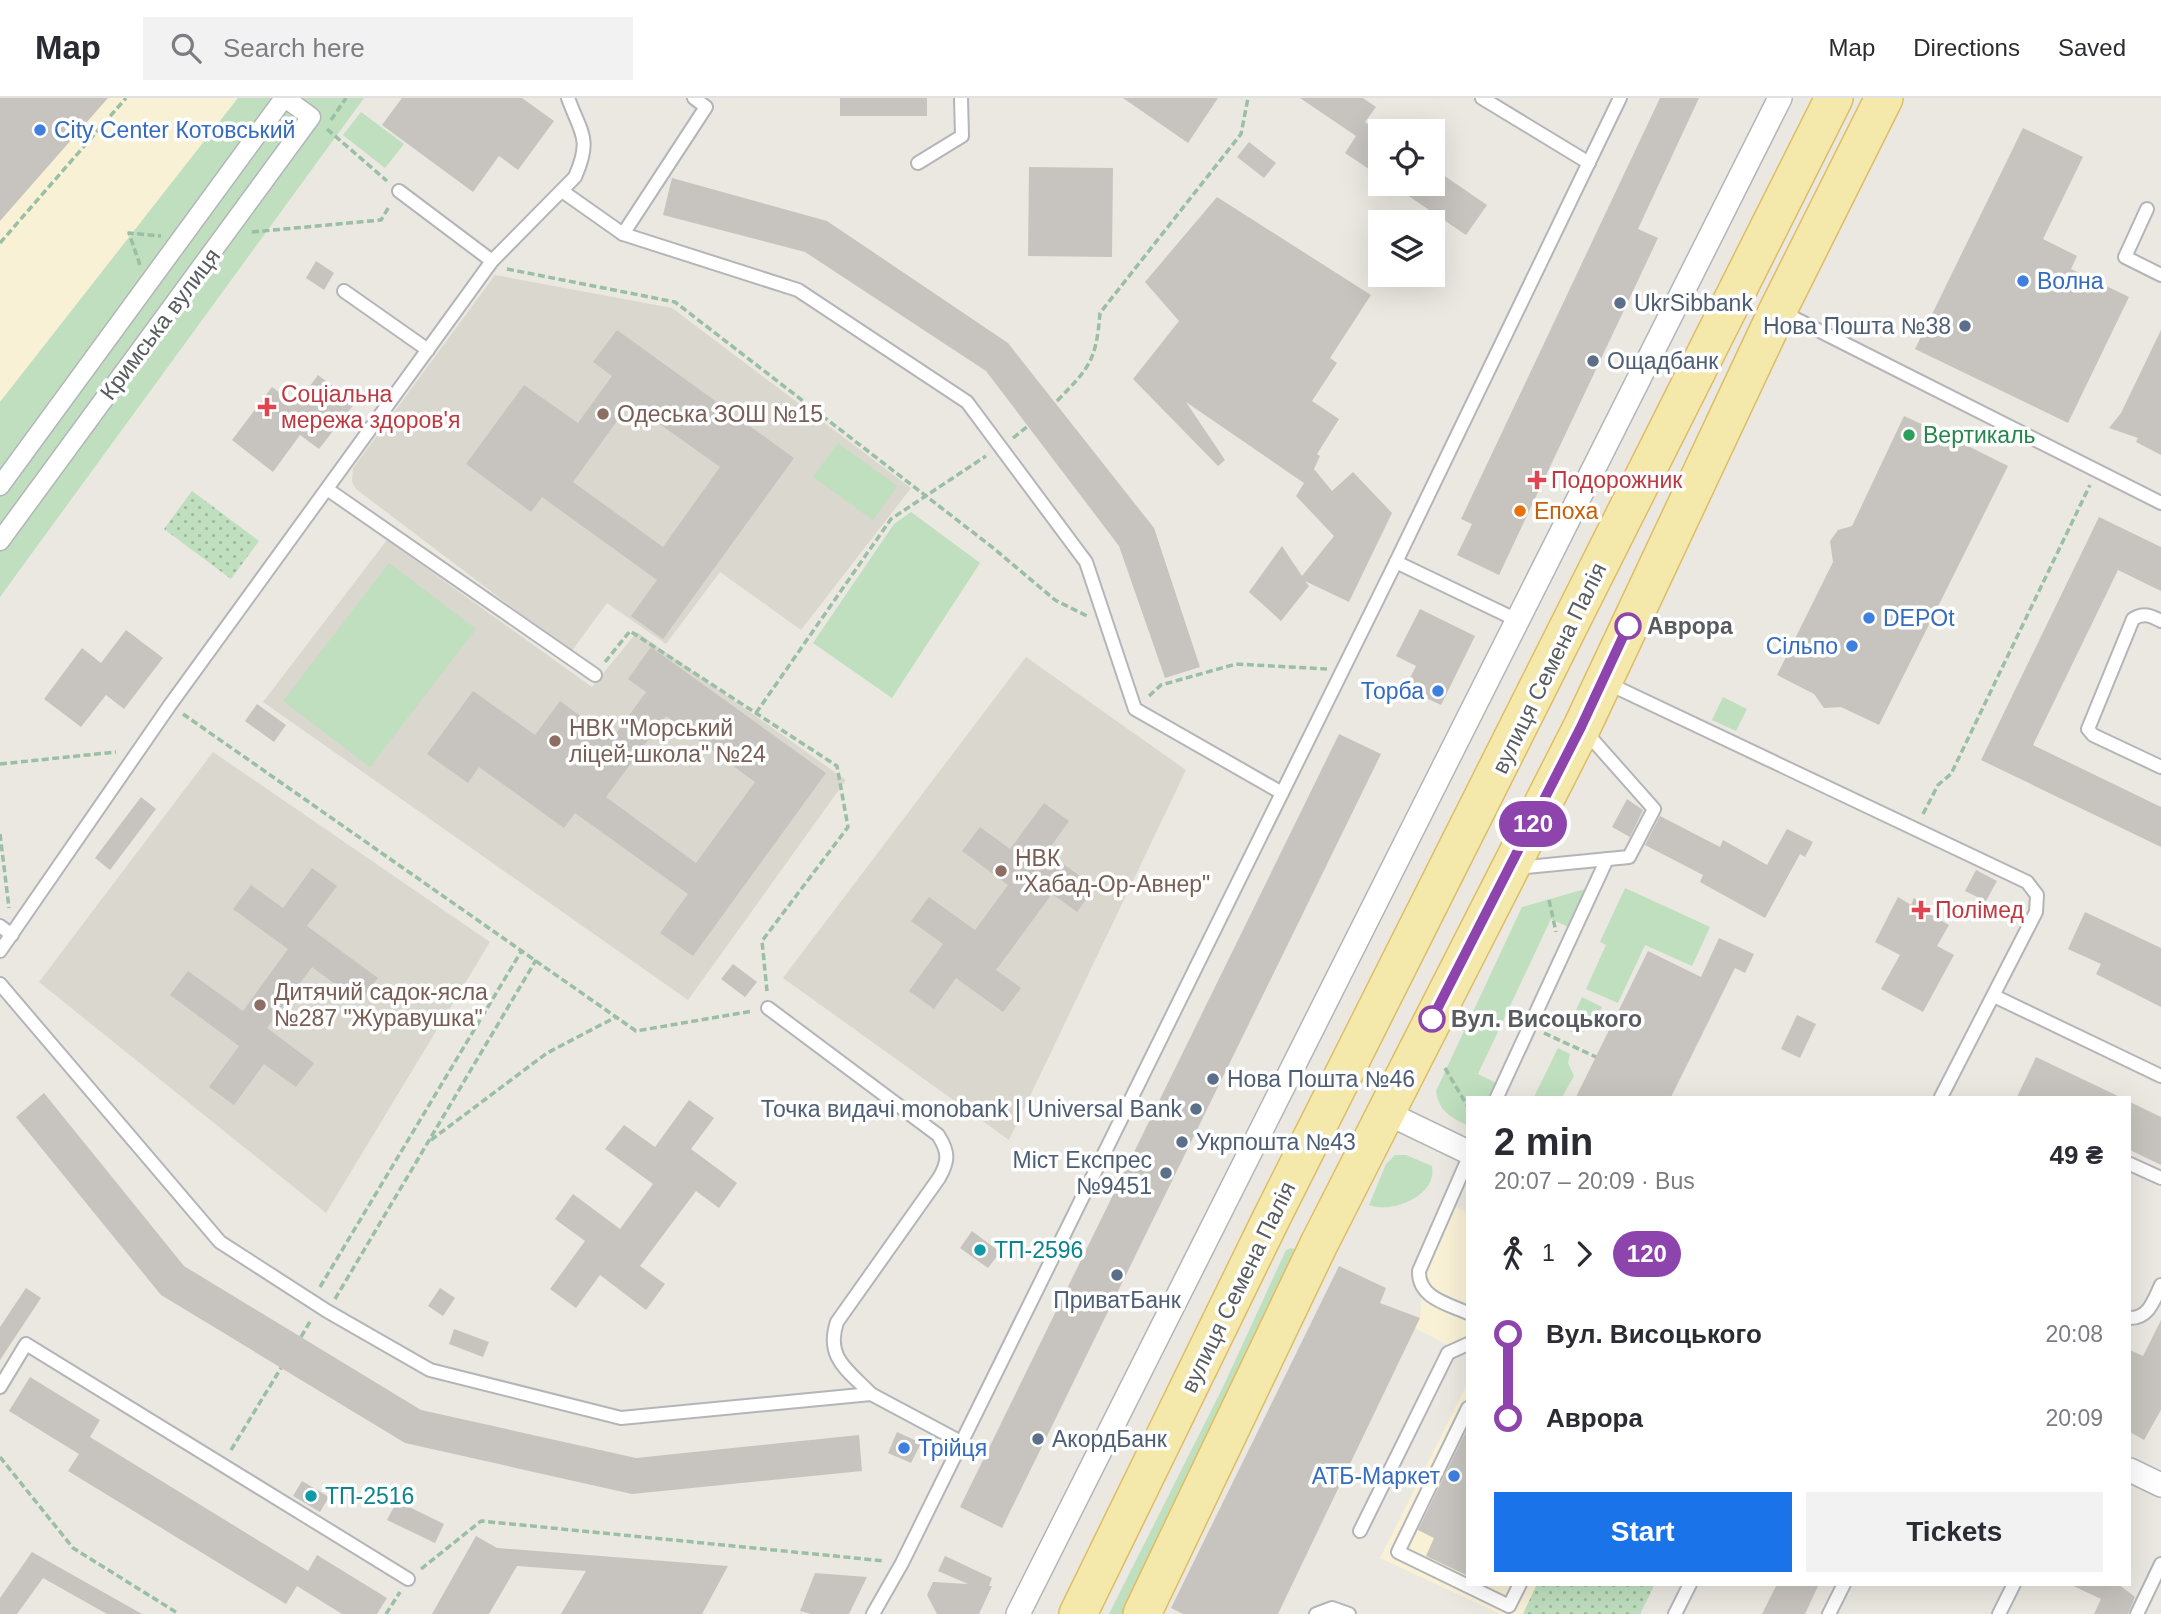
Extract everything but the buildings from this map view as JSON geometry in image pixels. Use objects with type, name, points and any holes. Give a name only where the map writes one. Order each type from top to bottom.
[{"type":"main road","name":"вулиця Семена Палія","points":[[1079,1614],[1271,1219],[1834,98]]},
{"type":"main road","points":[[1142,1614],[1319,1244],[1581,727],[1778,310],[1884,98]]},
{"type":"main road","points":[[1271,1219],[1319,1244]]},
{"type":"street","points":[[1018,1614],[1780,98]]},
{"type":"street","name":"Кримська вулиця","points":[[0,486],[181,239],[294,101],[311,117],[0,541]]},
{"type":"street","points":[[1385,1112],[1466,1151]]},
{"type":"street","points":[[2131,1470],[2161,1485]]},
{"type":"lane","points":[[0,951],[170,705],[492,261],[575,177],[583,160],[585,141],[581,123],[568,98]]},
{"type":"lane","points":[[623,233],[706,107],[694,98]]},
{"type":"lane","points":[[918,163],[962,136],[961,98]]},
{"type":"lane","points":[[1482,98],[1589,163]]},
{"type":"lane","points":[[873,1614],[902,1563],[1343,670],[1620,98]]},
{"type":"lane","points":[[399,191],[492,261]]},
{"type":"lane","points":[[562,191],[623,233],[798,290],[967,402],[1003,446],[1086,562],[1135,709],[1282,793]]},
{"type":"lane","points":[[2147,209],[2125,257],[2161,275]]},
{"type":"lane","points":[[344,291],[428,349]]},
{"type":"lane","points":[[1778,310],[2161,503]]},
{"type":"lane","points":[[327,489],[595,675]]},
{"type":"lane","points":[[1396,562],[1518,621]]},
{"type":"lane","points":[[2161,621],[2148,615],[2133,619],[2088,729],[2093,735],[2161,767]]},
{"type":"lane","points":[[1602,681],[2027,882],[2037,895],[2036,912],[1942,1096]]},
{"type":"lane","points":[[1510,869],[1629,857],[1654,809],[1581,727]]},
{"type":"lane","points":[[1497,1096],[1607,859]]},
{"type":"lane","points":[[0,926],[12,935]]},
{"type":"lane","points":[[0,984],[220,1242],[327,1311],[430,1370],[621,1418],[871,1394]]},
{"type":"lane","points":[[1994,996],[2161,1076]]},
{"type":"lane","points":[[768,1008],[938,1135],[947,1149],[947,1164],[939,1178],[837,1322],[832,1337],[833,1351],[871,1394],[961,1442]]},
{"type":"lane","points":[[1466,1164],[1419,1271],[1419,1280],[1425,1292],[1466,1312]]},
{"type":"lane","points":[[2131,1164],[2161,1178]]},
{"type":"lane","points":[[2131,1318],[2138,1318],[2150,1310],[2161,1284]]},
{"type":"lane","points":[[0,1387],[26,1344],[408,1579]]},
{"type":"lane","points":[[1360,1531],[1448,1353],[1466,1345]]},
{"type":"lane","points":[[1466,1412],[1398,1552],[1466,1585]]},
{"type":"lane","points":[[2137,1614],[2161,1564]]},
{"type":"lane","points":[[1468,1586],[1509,1606],[1519,1586]]},
{"type":"lane","points":[[1675,1614],[1689,1586]]},
{"type":"lane","points":[[1829,1614],[1843,1586]]},
{"type":"lane","points":[[1999,1614],[2013,1586]]},
{"type":"lane","points":[[1316,1614],[1332,1608],[1349,1614]]},
{"type":"path","points":[[0,243],[126,98]]},
{"type":"path","points":[[325,128],[346,98]]},
{"type":"path","points":[[1057,401],[1087,370],[1097,347],[1100,313],[1241,134],[1248,98]]},
{"type":"path","points":[[336,136],[399,191]]},
{"type":"path","points":[[227,235],[381,220]]},
{"type":"path","points":[[147,286],[129,233],[181,239]]},
{"type":"path","points":[[492,261],[509,270],[675,302],[926,495],[1055,600],[1107,626]]},
{"type":"path","points":[[756,713],[891,519],[1003,446]]},
{"type":"path","points":[[1914,829],[1938,785],[1951,774],[2097,470]]},
{"type":"path","points":[[170,705],[636,1031],[768,1008],[762,941],[848,827],[837,766],[630,631],[595,675]]},
{"type":"path","points":[[1135,709],[1161,685],[1236,664],[1343,670]]},
{"type":"path","points":[[0,765],[138,750]]},
{"type":"path","points":[[0,834],[12,935]]},
{"type":"path","points":[[312,1301],[522,950]]},
{"type":"path","points":[[327,1311],[536,960]]},
{"type":"path","points":[[429,1141],[547,1053],[617,1017]]},
{"type":"path","points":[[1531,1026],[1596,1057]]},
{"type":"path","points":[[1446,1068],[1466,1103]]},
{"type":"path","points":[[222,1465],[281,1368]]},
{"type":"path","points":[[0,1457],[73,1548],[179,1614]]},
{"type":"path","points":[[386,1614],[408,1579],[481,1521],[902,1563]]},
{"type":"shaded area","points":[[0,98],[238,98],[0,402]]},
{"type":"shaded area","name":"Одеська ЗОШ №15","points":[[495,275],[672,308],[911,488],[801,630],[720,572],[666,644],[607,603],[571,652],[356,489],[352,482],[353,468]]},
{"type":"shaded area","name":"НВК \"Морський ліцей-школа\" №24","points":[[387,540],[592,687],[637,632],[846,780],[688,1000],[263,702]]},
{"type":"shaded area","name":"НВК \"Хабад-Ор-Авнер\"","points":[[1026,657],[1186,770],[1009,1140],[783,978]]},
{"type":"shaded area","name":"Дитячий садок-ясла №287 \"Журавушка\"","points":[[213,752],[490,942],[326,1213],[39,982]]},
{"type":"shaded area","points":[[1454,1206],[1466,1212],[1466,1355],[1415,1328],[1420,1318],[1422,1283]]},
{"type":"shaded area","points":[[1466,1386],[1466,1586],[1536,1586],[1523,1614],[1500,1614],[1380,1558]]},
{"type":"green space","points":[[238,98],[364,98],[0,597],[0,402]]},
{"type":"green space","points":[[361,112],[404,144],[385,168],[343,135]]},
{"type":"green space","points":[[838,443],[897,486],[873,520],[813,477]]},
{"type":"green space","points":[[192,491],[259,541],[231,579],[164,529]]},
{"type":"green space","points":[[911,512],[980,563],[892,698],[813,643],[894,524]]},
{"type":"green space","points":[[389,563],[476,629],[370,767],[283,701]]},
{"type":"green space","points":[[1723,697],[1747,709],[1736,731],[1712,720]]},
{"type":"green space","points":[[1592,887],[1577,931],[1551,919],[1478,1074],[1496,1083],[1490,1096],[1466,1096],[1466,1125],[1443,1109],[1436,1091],[1522,907]]},
{"type":"green space","points":[[1625,888],[1710,927],[1692,966],[1645,945],[1618,1003],[1586,989],[1606,945],[1600,942]]},
{"type":"green space","points":[[1582,997],[1602,1007],[1595,1024],[1579,1035],[1567,1030]]},
{"type":"green space","points":[[1558,1048],[1570,1054],[1568,1063],[1574,1076],[1563,1096],[1534,1096]]},
{"type":"green space","points":[[1395,1155],[1406,1155],[1432,1166],[1432,1177],[1428,1186],[1421,1194],[1400,1205],[1369,1205],[1386,1164]]},
{"type":"green space","points":[[1286,1250],[1296,1250],[1124,1614],[1109,1614],[1223,1387]]},
{"type":"green space","points":[[1536,1586],[1654,1586],[1640,1614],[1523,1614]]},
{"type":"bus line","name":"120","points":[[1432,1019],[1581,727],[1628,626]]},
{"type":"place","name":"City Center Котовський","points":[[40,130]]},
{"type":"place","name":"Волна","points":[[2023,281]]},
{"type":"place","name":"UkrSibbank","points":[[1620,303]]},
{"type":"place","name":"Нова Пошта №38","points":[[1965,326]]},
{"type":"place","name":"Ощадбанк","points":[[1593,361]]},
{"type":"place","name":"Соціальна мережа здоров'я","points":[[267,407]]},
{"type":"place","name":"Одеська ЗОШ №15","points":[[603,414]]},
{"type":"place","name":"Вертикаль","points":[[1909,435]]},
{"type":"place","name":"Подорожник","points":[[1537,480]]},
{"type":"place","name":"Епоха","points":[[1520,511]]},
{"type":"place","name":"DEPOt","points":[[1869,618]]},
{"type":"place","name":"Аврора","points":[[1628,626]]},
{"type":"place","name":"Сільпо","points":[[1852,646]]},
{"type":"place","name":"Торба","points":[[1438,691]]},
{"type":"place","name":"НВК \"Морський ліцей-школа\" №24","points":[[555,741]]},
{"type":"place","name":"НВК \"Хабад-Ор-Авнер\"","points":[[1001,871]]},
{"type":"place","name":"Полімед","points":[[1921,910]]},
{"type":"place","name":"Дитячий садок-ясла №287 \"Журавушка\"","points":[[260,1005]]},
{"type":"place","name":"Вул. Висоцького","points":[[1432,1019]]},
{"type":"place","name":"Нова Пошта №46","points":[[1213,1079]]},
{"type":"place","name":"Точка видачі monobank | Universal Bank","points":[[1196,1109]]},
{"type":"place","name":"Укрпошта №43","points":[[1182,1142]]},
{"type":"place","name":"Міст Експрес №9451","points":[[1166,1173]]},
{"type":"place","name":"ТП-2596","points":[[980,1250]]},
{"type":"place","name":"ПриватБанк","points":[[1117,1275]]},
{"type":"place","name":"АкордБанк","points":[[1038,1439]]},
{"type":"place","name":"Трійця","points":[[904,1448]]},
{"type":"place","name":"АТБ-Маркет","points":[[1454,1476]]},
{"type":"place","name":"ТП-2516","points":[[311,1496]]}]
